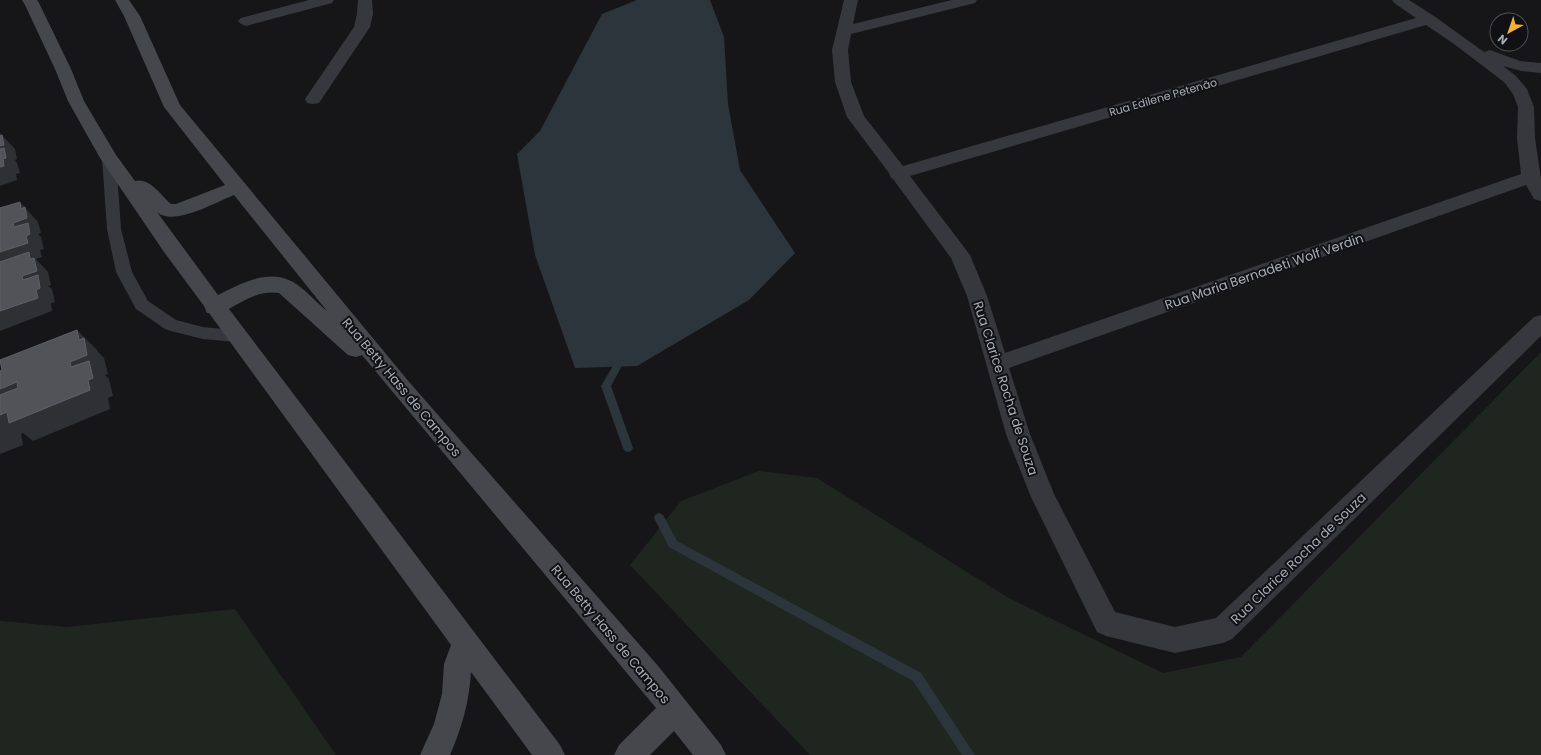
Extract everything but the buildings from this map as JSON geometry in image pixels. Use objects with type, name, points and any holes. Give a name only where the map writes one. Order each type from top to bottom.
[{"type":"street","points":[[29,0],[32,3],[63,69],[76,101],[110,158],[171,247],[214,307],[550,755]]},
{"type":"street","name":"Rua Betty Hass de Campos","points":[[122,0],[132,16],[172,107],[402,389],[649,677],[711,755]]},
{"type":"street","points":[[246,21],[327,0]]},
{"type":"street","points":[[313,100],[362,27],[365,14],[365,0]]},
{"type":"street","name":"Rua Clarice Rocha de Souza","points":[[851,0],[840,50],[844,82],[856,117],[960,255],[977,296],[1018,434],[1043,497],[1106,623],[1176,640],[1223,630],[1541,323]]},
{"type":"street","points":[[845,31],[970,0]]},
{"type":"street","points":[[1399,0],[1460,40],[1510,79],[1521,93],[1526,107],[1526,138],[1531,177],[1541,195]]},
{"type":"street","name":"Rua Edilene Petenão","points":[[898,174],[1429,19]]},
{"type":"street","points":[[1460,40],[1506,62],[1527,68],[1541,68]]},
{"type":"street","points":[[1526,138],[1541,110]]},
{"type":"street","points":[[110,158],[166,210],[177,211],[237,187]]},
{"type":"street","name":"Rua Maria Bernadeti Wolf Verdin","points":[[996,364],[1531,177]]},
{"type":"street","points":[[214,307],[250,288],[269,284],[285,287],[402,389]]},
{"type":"street","points":[[435,755],[448,726],[456,694],[458,664],[466,642]]},
{"type":"street","points":[[629,755],[659,726],[674,708]]},
{"type":"lane","points":[[110,158],[114,230],[124,272],[142,305],[171,325],[202,333],[236,336]]},
{"type":"shaded area","points":[[637,0],[710,0],[724,37],[728,104],[740,170],[795,253],[749,300],[637,366],[575,368],[535,255],[517,154],[540,131],[602,14]]},
{"type":"shaded area","points":[[1541,352],[1541,755],[810,755],[630,565],[681,501],[759,471],[817,478],[1007,597],[1163,673],[1241,657]]},
{"type":"shaded area","points":[[235,609],[336,755],[0,755],[0,621],[66,627]]},
{"type":"waterway","points":[[622,358],[606,386],[628,448]]},
{"type":"waterway","points":[[659,518],[673,544],[917,677],[969,755]]}]
